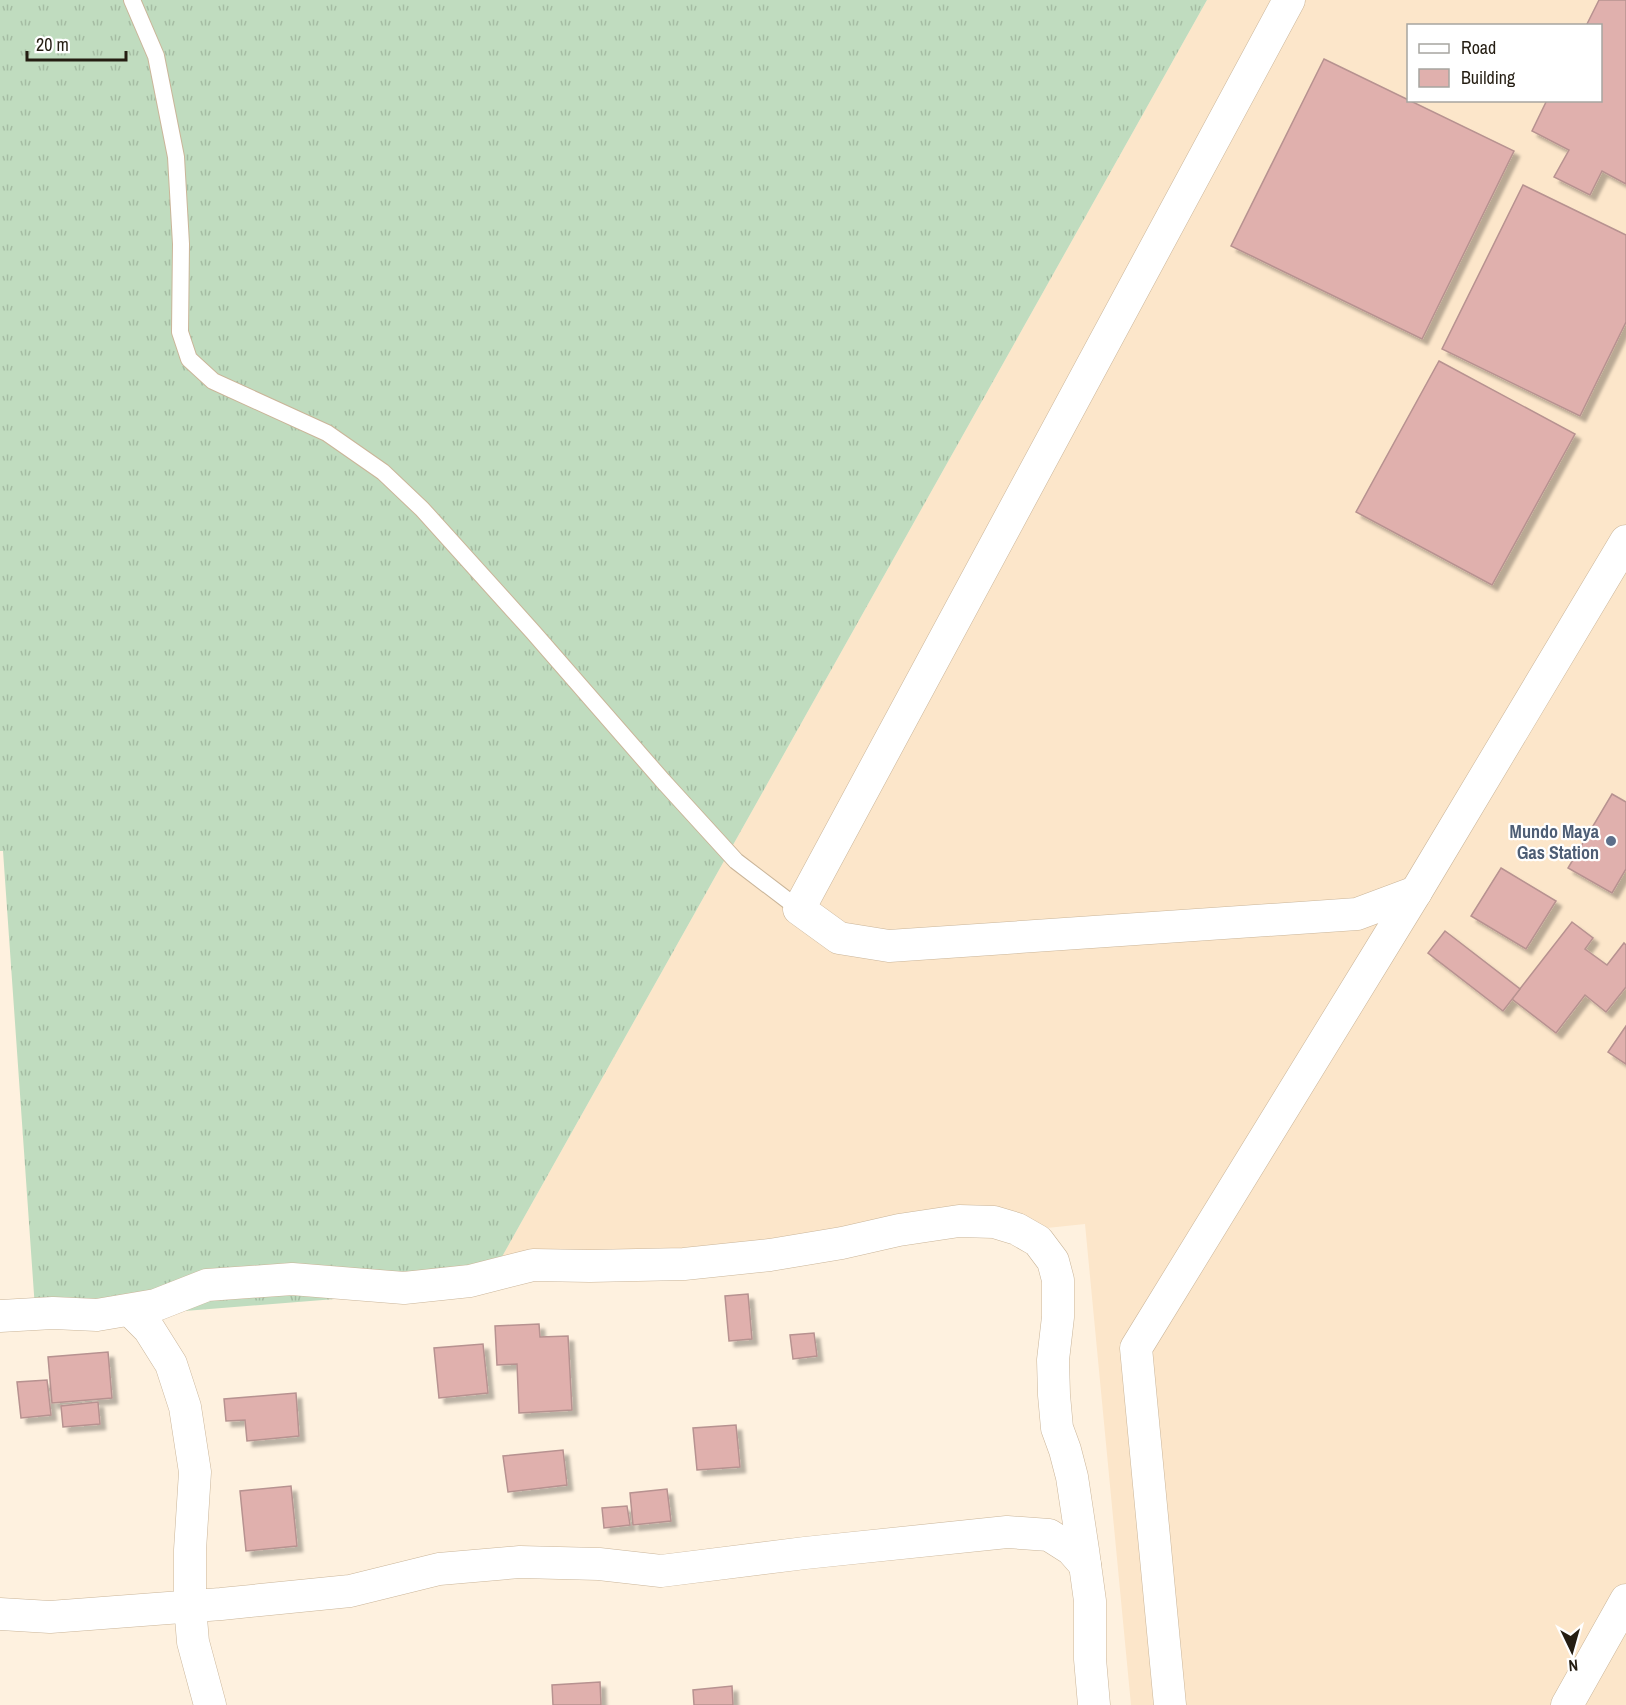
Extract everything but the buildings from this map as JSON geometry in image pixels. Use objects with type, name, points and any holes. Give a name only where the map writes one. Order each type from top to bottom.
[{"type":"street","points":[[1289,0],[799,909],[839,938],[889,946],[1356,914],[1416,892]]},
{"type":"street","points":[[1170,1705],[1136,1348],[1416,892],[1626,541]]},
{"type":"street","points":[[0,1316],[53,1313],[97,1315],[156,1305],[207,1285],[292,1279],[404,1288],[471,1281],[533,1265],[684,1264],[770,1255],[959,1221],[994,1222],[1017,1229],[1038,1241],[1053,1261],[1059,1280],[1053,1360],[1056,1417],[1057,1428],[1072,1477],[1090,1601],[1090,1659],[1094,1705]]},
{"type":"street","points":[[130,1310],[149,1329],[171,1364],[185,1407],[195,1472],[190,1551],[190,1606],[193,1642],[210,1705]]},
{"type":"street","points":[[0,1614],[50,1617],[350,1591],[439,1569],[520,1562],[599,1564],[661,1571],[804,1553],[1006,1532],[1049,1535],[1071,1549],[1085,1565]]},
{"type":"street","points":[[1567,1705],[1626,1600]]},
{"type":"lane","points":[[132,0],[156,56],[176,157],[181,244],[180,332],[189,359],[213,381],[327,433],[383,472],[422,509],[533,632],[663,782],[736,861],[799,909]]},
{"type":"shaded area","points":[[1207,0],[1626,0],[1626,1705],[1131,1705],[1085,1224],[485,1287]]},
{"type":"green space","points":[[0,0],[1207,0],[485,1287],[36,1323],[3,851],[0,851]]},
{"type":"place","name":"Mundo Maya Gas Station","points":[[1611,841]]}]
